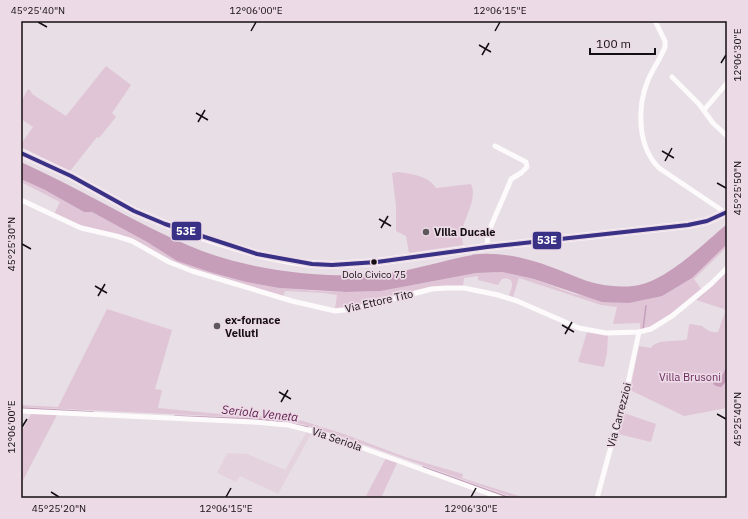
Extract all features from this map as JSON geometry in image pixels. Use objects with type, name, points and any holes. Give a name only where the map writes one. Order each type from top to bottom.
[{"type":"main road","points":[[21,152],[154,220],[235,248],[290,261],[312,264],[363,264],[487,247],[688,224],[707,221],[726,213]]},
{"type":"street","points":[[654,21],[665,41],[665,47],[648,79],[641,108],[641,125],[647,150],[652,160],[659,168],[726,213]]},
{"type":"street","points":[[672,77],[704,110],[713,123],[727,136]]},
{"type":"street","points":[[704,110],[727,83]]},
{"type":"street","points":[[487,247],[488,233],[510,179],[526,170],[527,164],[495,146]]},
{"type":"street","name":"Via Ettore Tito","points":[[21,200],[81,228],[132,241],[169,262],[192,271],[286,300],[318,308],[335,310],[353,309],[432,289],[464,288],[498,295],[517,301],[579,328],[606,333],[639,332],[651,329],[672,316],[711,284],[727,268]]},
{"type":"street","name":"Via Carrezzioi","points":[[597,498],[627,388],[639,332]]},
{"type":"street","name":"Via Seriola","points":[[21,410],[288,425],[324,434],[501,498]]},
{"type":"shaded area","points":[[21,162],[150,228],[202,251],[240,263],[302,273],[322,275],[385,274],[480,254],[501,254],[533,261],[595,283],[610,286],[633,286],[658,278],[695,252],[727,224],[727,244],[692,278],[662,296],[629,303],[602,302],[534,279],[502,272],[476,273],[381,291],[346,292],[279,288],[246,282],[177,261],[147,242],[92,212],[84,212],[45,190],[21,179]]},
{"type":"shaded area","points":[[727,365],[727,381],[721,387],[716,386],[713,384],[714,378],[721,376]]},
{"type":"shaded area","points":[[306,433],[311,434],[278,494],[240,476],[236,482],[217,473],[227,453],[247,454],[285,470]]},
{"type":"green space","points":[[106,66],[131,85],[112,113],[116,117],[99,138],[97,137],[70,171],[21,147],[21,144],[33,127],[21,119],[21,102],[28,89],[32,94],[66,116]]},
{"type":"green space","points":[[399,172],[425,178],[436,188],[471,184],[473,195],[463,226],[463,245],[409,253],[406,236],[396,231],[396,207],[392,173]]},
{"type":"green space","points":[[21,179],[45,190],[84,212],[92,212],[147,242],[177,261],[246,282],[279,288],[346,292],[381,291],[476,273],[502,272],[534,279],[574,294],[629,303],[727,244],[727,247],[694,279],[702,290],[653,326],[640,330],[640,323],[613,324],[617,307],[601,305],[519,278],[513,297],[509,295],[512,283],[509,279],[502,279],[498,285],[478,280],[478,276],[464,278],[463,286],[429,287],[370,303],[335,308],[337,295],[285,291],[283,297],[189,268],[127,237],[77,224],[54,214],[60,202],[21,182]]},
{"type":"green space","name":"Villa Brusoni","points":[[727,270],[727,408],[684,416],[630,390],[639,346],[651,348],[662,342],[687,339],[690,324],[702,326],[711,332],[718,332],[725,312],[724,309],[696,300]]},
{"type":"green space","points":[[107,309],[172,330],[155,389],[162,390],[158,408],[231,415],[279,417],[303,421],[344,434],[405,457],[463,474],[462,478],[525,498],[515,498],[302,424],[255,418],[21,407],[21,405],[58,407]]},
{"type":"green space","points":[[587,332],[608,335],[607,353],[604,367],[578,362]]},
{"type":"green space","points":[[32,413],[57,415],[21,484],[21,432]]},
{"type":"green space","points":[[624,413],[656,424],[651,442],[618,434]]},
{"type":"green space","points":[[386,458],[397,463],[381,498],[365,498]]},
{"type":"waterway","points":[[643,329],[646,306]]},
{"type":"waterway","name":"Seriola Veneta","points":[[21,408],[93,412]]},
{"type":"waterway","name":"Seriola Veneta","points":[[175,416],[256,419],[285,422]]},
{"type":"waterway","name":"Seriola Veneta","points":[[292,424],[308,427]]},
{"type":"waterway","name":"Seriola Veneta","points":[[423,467],[510,498]]},
{"type":"transit line","name":"53E","points":[[21,153],[71,176],[134,211],[165,224],[257,254],[312,264],[332,265],[377,262],[487,247],[688,225],[707,221],[727,212]]},
{"type":"place","name":"Villa Ducale","points":[[426,232]]},
{"type":"place","name":"Dolo Civico 75","points":[[374,262]]},
{"type":"place","name":"ex-fornace Velluti","points":[[217,326]]}]
